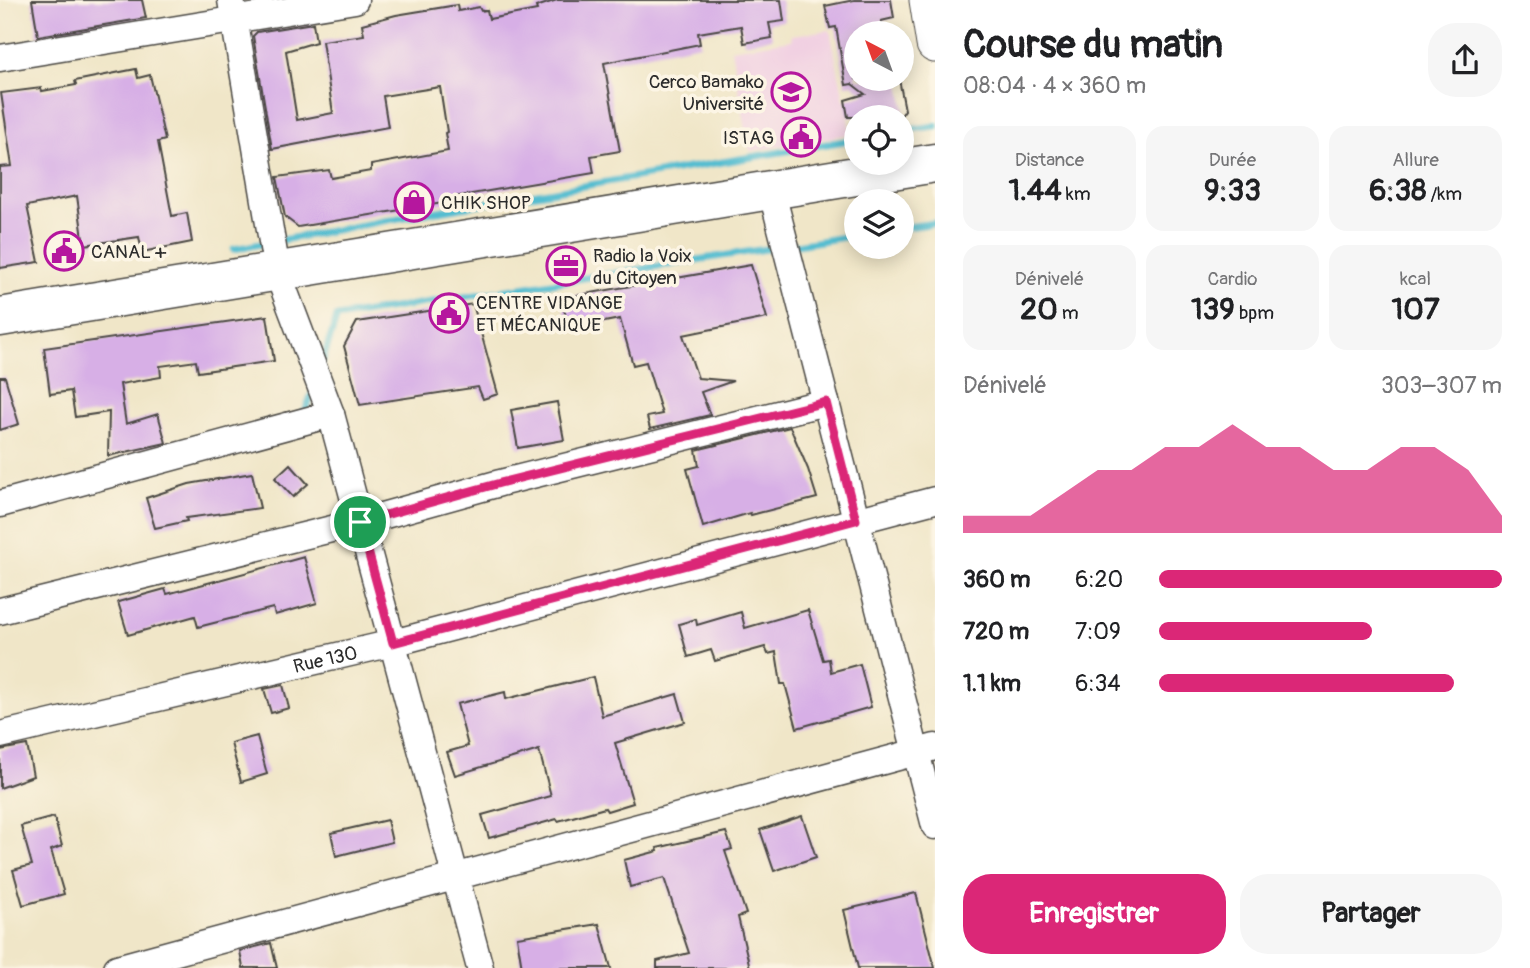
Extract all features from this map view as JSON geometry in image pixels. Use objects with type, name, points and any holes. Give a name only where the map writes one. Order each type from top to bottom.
[{"type":"main road","points":[[0,317],[935,163]]},
{"type":"street","points":[[0,58],[233,10],[355,0]]},
{"type":"street","points":[[928,0],[935,44]]},
{"type":"street","points":[[233,10],[277,271],[331,414],[480,968]]},
{"type":"street","points":[[771,189],[856,520],[926,750],[935,826]]},
{"type":"street","points":[[0,611],[826,402]]},
{"type":"street","points":[[0,505],[331,414]]},
{"type":"street","name":"Rue 130","points":[[0,735],[393,643],[935,500]]},
{"type":"street","points":[[117,968],[926,750]]},
{"type":"shaded area","name":"Cerco Bamako Université","points":[[830,30],[845,105],[844,135],[750,151],[731,49],[791,40],[792,35]]},
{"type":"building","points":[[32,0],[142,0],[146,18],[38,36]]},
{"type":"building","points":[[557,0],[781,0],[784,21],[769,23],[772,38],[744,43],[741,26],[698,33],[700,44],[604,63],[620,151],[591,156],[594,173],[448,198],[449,202],[298,227],[285,217],[277,177],[329,170],[331,178],[371,171],[371,165],[448,151],[447,132],[440,87],[383,96],[388,127],[272,149],[253,36],[257,32],[313,23],[316,42],[286,51],[297,120],[333,113],[322,41],[364,35],[362,24],[396,15],[457,5],[458,11],[479,7],[481,11],[487,10],[489,19],[537,10],[536,7]]},
{"type":"building","points":[[854,0],[891,0],[894,18],[881,21],[844,21],[844,73],[836,27],[830,28],[825,6]]},
{"type":"building","points":[[136,69],[138,78],[150,75],[165,140],[158,142],[172,216],[187,213],[192,242],[142,252],[139,237],[84,245],[77,196],[27,206],[39,262],[0,268],[0,167],[12,166],[1,93],[41,88],[42,91],[76,85],[75,81]]},
{"type":"building","points":[[861,91],[901,91],[904,105],[846,105],[845,100],[865,94]]},
{"type":"building","points":[[751,265],[767,318],[683,335],[698,378],[733,381],[701,392],[710,415],[650,429],[647,417],[662,414],[646,362],[633,365],[620,319],[568,329],[562,298]]},
{"type":"building","points":[[473,304],[498,394],[483,399],[478,387],[360,405],[344,346],[357,322]]},
{"type":"building","points":[[267,316],[274,361],[198,372],[196,361],[160,366],[161,377],[120,384],[126,424],[158,414],[166,443],[108,456],[109,412],[75,417],[71,391],[50,394],[44,348]]},
{"type":"building","points":[[0,377],[5,377],[19,424],[0,430]]},
{"type":"building","points":[[557,402],[564,440],[518,448],[511,410]]},
{"type":"building","points":[[790,427],[817,498],[703,527],[687,469],[699,466],[696,450]]},
{"type":"building","points":[[290,464],[308,484],[293,497],[275,478]]},
{"type":"building","points":[[252,473],[260,508],[186,518],[187,521],[155,528],[146,498],[189,484]]},
{"type":"building","points":[[304,557],[317,603],[275,615],[273,608],[198,627],[195,616],[128,635],[118,602],[165,589],[167,594]]},
{"type":"building","points":[[808,610],[823,660],[829,659],[831,672],[860,664],[871,707],[797,728],[785,684],[781,684],[776,652],[768,654],[765,647],[715,661],[711,650],[688,657],[679,624],[696,619],[697,625],[741,612],[745,628]]},
{"type":"building","points":[[593,677],[602,716],[677,694],[685,722],[615,743],[633,803],[607,811],[605,808],[558,821],[557,819],[489,838],[482,815],[551,796],[539,750],[455,775],[447,752],[468,746],[457,704],[505,692],[506,699]]},
{"type":"building","points":[[283,685],[289,708],[271,713],[264,689]]},
{"type":"building","points":[[257,736],[267,774],[241,782],[231,743]]},
{"type":"building","points":[[27,745],[33,776],[0,788],[0,750]]},
{"type":"building","points":[[802,816],[816,857],[774,871],[760,830]]},
{"type":"building","points":[[54,817],[62,846],[51,850],[64,894],[23,905],[13,870],[32,865],[21,826]]},
{"type":"building","points":[[387,820],[392,842],[336,856],[331,833]]},
{"type":"building","points":[[726,832],[732,849],[725,851],[746,914],[738,917],[750,968],[657,968],[657,961],[689,953],[664,878],[630,887],[624,860],[658,851],[657,848]]},
{"type":"building","points":[[916,893],[935,968],[858,968],[844,910]]},
{"type":"building","points":[[599,924],[611,968],[522,968],[517,937]]},
{"type":"building","points":[[271,943],[277,968],[243,968],[240,951]]},
{"type":"waterway","points":[[914,129],[935,126]]},
{"type":"waterway","points":[[277,241],[844,141]]},
{"type":"waterway","points":[[914,226],[935,223]]},
{"type":"waterway","points":[[791,246],[844,237]]},
{"type":"waterway","points":[[234,249],[266,243]]},
{"type":"waterway","points":[[321,366],[337,317],[779,247]]},
{"type":"waterway","points":[[302,413],[305,412],[313,391]]},
{"type":"place","name":"Cerco Bamako Université","points":[[791,92]]},
{"type":"place","name":"ISTAG","points":[[801,137]]},
{"type":"place","name":"CHIK SHOP","points":[[414,202]]},
{"type":"place","name":"CANAL +","points":[[64,251]]},
{"type":"place","name":"Radio la Voix du Citoyen","points":[[566,266]]},
{"type":"place","name":"CENTRE VIDANGE ET MÉCANIQUE","points":[[449,313]]},
{"type":"route","points":[[826,402],[856,520],[393,643],[360,522],[500,483],[826,402]]}]
